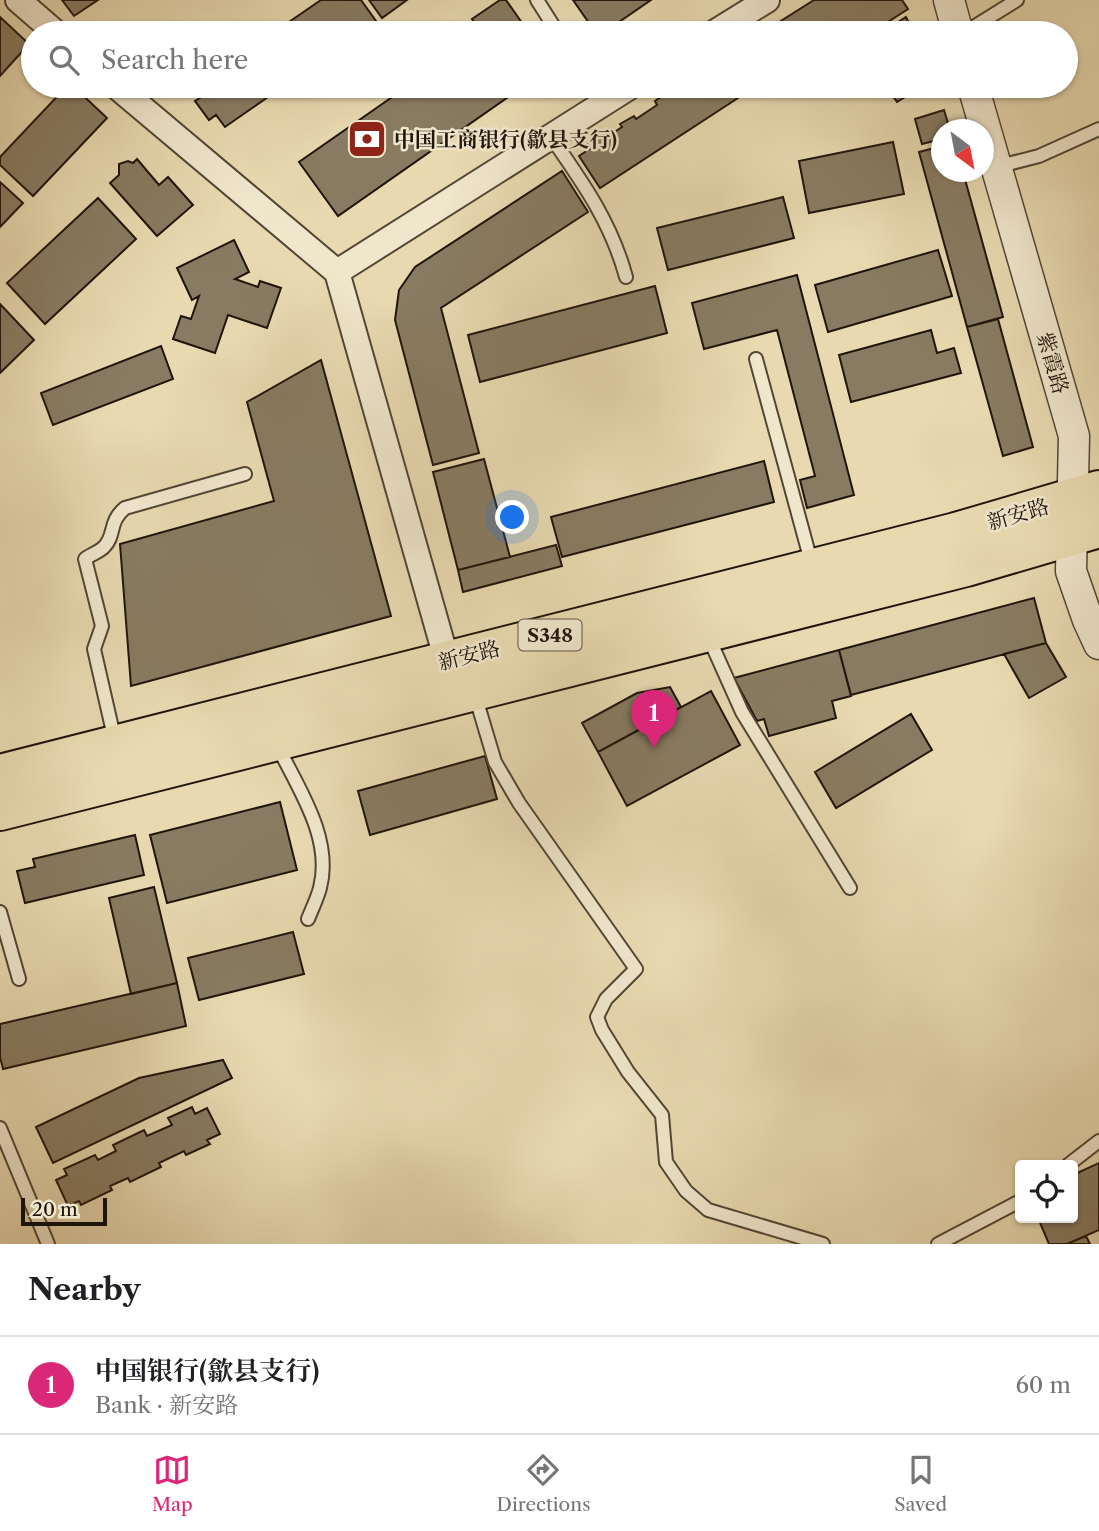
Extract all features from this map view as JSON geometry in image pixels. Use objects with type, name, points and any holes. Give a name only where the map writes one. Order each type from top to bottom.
[{"type":"main road","name":"新安路","points":[[0,774],[957,532],[1086,494]]},
{"type":"main road","name":"新安路","points":[[0,811],[966,567],[1085,532]]},
{"type":"street","points":[[18,0],[42,21]]},
{"type":"street","points":[[733,21],[766,0]]},
{"type":"street","points":[[949,0],[955,21]]},
{"type":"street","points":[[130,98],[337,272],[447,661]]},
{"type":"street","points":[[337,272],[551,137],[593,98]]},
{"type":"street","name":"紫霞路","points":[[976,98],[1074,436],[1086,494],[1085,532],[1071,571],[1099,644]]},
{"type":"lane","points":[[537,0],[550,21]]},
{"type":"lane","points":[[983,21],[1017,0]]},
{"type":"lane","points":[[996,167],[1039,156],[1099,129]]},
{"type":"lane","points":[[551,137],[598,206],[611,232],[626,277]]},
{"type":"lane","points":[[756,359],[813,568]]},
{"type":"lane","points":[[116,744],[93,649],[102,626],[85,559],[104,548],[117,515],[125,508],[245,474]]},
{"type":"lane","points":[[706,633],[742,712],[850,888]]},
{"type":"lane","points":[[474,692],[495,762],[513,793],[636,969],[606,999],[597,1017],[628,1072],[662,1115],[666,1162],[686,1191],[708,1210],[823,1244]]},
{"type":"lane","points":[[275,741],[319,833],[323,857],[320,887],[308,919]]},
{"type":"lane","points":[[0,912],[19,979]]},
{"type":"lane","points":[[0,1128],[48,1244]]},
{"type":"lane","points":[[1074,1160],[1099,1141]]},
{"type":"lane","points":[[938,1244],[1015,1204]]},
{"type":"building","points":[[62,0],[98,0],[74,16]]},
{"type":"building","points":[[321,0],[361,0],[376,21],[290,21]]},
{"type":"building","points":[[369,0],[407,0],[382,18]]},
{"type":"building","points":[[500,0],[506,0],[521,21],[473,21],[472,19]]},
{"type":"building","points":[[573,0],[651,0],[620,21],[588,21]]},
{"type":"building","points":[[814,0],[902,0],[908,9],[890,21],[781,21]]},
{"type":"building","points":[[0,17],[21,37],[21,53],[0,76]]},
{"type":"building","points":[[56,98],[86,98],[107,118],[33,196],[0,165],[0,157]]},
{"type":"building","points":[[200,98],[267,98],[225,127],[216,115],[209,120],[195,101]]},
{"type":"building","points":[[391,98],[507,98],[338,216],[299,162]]},
{"type":"building","points":[[659,98],[738,98],[600,188],[579,156],[591,148],[588,144],[602,135],[604,139],[622,127],[620,124],[634,116],[636,119],[657,105],[655,101]]},
{"type":"building","points":[[944,110],[947,119],[931,119],[931,142],[922,144],[915,119]]},
{"type":"building","points":[[893,142],[904,194],[809,213],[799,161]]},
{"type":"building","points":[[931,149],[931,182],[966,182],[1003,317],[967,327],[919,152]]},
{"type":"building","points":[[137,159],[159,185],[168,177],[193,205],[157,236],[110,183],[119,175],[119,164],[128,161],[133,163]]},
{"type":"building","points":[[562,171],[588,212],[441,308],[479,453],[433,465],[395,320],[399,290],[415,267]]},
{"type":"building","points":[[0,182],[23,203],[0,227]]},
{"type":"building","points":[[783,197],[794,238],[668,270],[657,228]]},
{"type":"building","points":[[98,198],[136,239],[45,324],[7,283]]},
{"type":"building","points":[[234,240],[249,272],[235,279],[258,287],[260,281],[281,288],[267,328],[228,315],[215,353],[173,339],[181,316],[191,319],[199,296],[192,300],[177,268]]},
{"type":"building","points":[[938,250],[952,296],[828,332],[815,285]]},
{"type":"building","points":[[797,275],[854,495],[807,508],[800,480],[815,476],[777,330],[704,349],[692,303]]},
{"type":"building","points":[[655,286],[667,333],[480,382],[468,335]]},
{"type":"building","points":[[0,304],[34,340],[0,373]]},
{"type":"building","points":[[998,319],[1033,447],[1003,456],[967,327]]},
{"type":"building","points":[[931,330],[937,353],[954,348],[961,373],[851,402],[839,355]]},
{"type":"building","points":[[161,346],[173,379],[53,425],[41,393]]},
{"type":"building","points":[[321,360],[391,616],[131,686],[120,544],[274,501],[247,402]]},
{"type":"building","points":[[484,459],[510,557],[458,570],[433,472]]},
{"type":"building","points":[[764,461],[774,502],[562,557],[551,517]]},
{"type":"building","points":[[556,545],[562,566],[463,592],[458,570]]},
{"type":"building","points":[[1034,598],[1046,643],[851,695],[839,650]]},
{"type":"building","points":[[1046,643],[1066,677],[1029,698],[1004,654]]},
{"type":"building","points":[[839,650],[851,696],[832,701],[836,718],[769,736],[764,719],[757,721],[734,678]]},
{"type":"building","points":[[670,687],[681,707],[598,752],[582,723],[637,693]]},
{"type":"building","points":[[711,691],[740,745],[627,806],[598,752]]},
{"type":"building","points":[[911,714],[932,750],[836,808],[815,772]]},
{"type":"building","points":[[485,756],[497,799],[370,835],[358,791]]},
{"type":"building","points":[[280,802],[297,870],[167,903],[150,835]]},
{"type":"building","points":[[135,835],[144,875],[25,903],[17,871],[35,867],[33,859]]},
{"type":"building","points":[[154,887],[177,983],[131,994],[109,898]]},
{"type":"building","points":[[293,932],[304,974],[199,1000],[188,958]]},
{"type":"building","points":[[177,983],[186,1026],[3,1069],[0,1057],[0,1024]]},
{"type":"building","points":[[223,1060],[232,1078],[53,1163],[36,1127],[139,1078]]},
{"type":"building","points":[[192,1107],[195,1114],[207,1108],[220,1134],[207,1140],[210,1144],[186,1155],[184,1151],[159,1163],[161,1167],[130,1182],[128,1178],[110,1186],[112,1190],[81,1205],[79,1201],[68,1206],[56,1180],[67,1175],[64,1169],[95,1155],[98,1160],[116,1151],[113,1145],[144,1130],[147,1136],[172,1125],[168,1118]]},
{"type":"building","points":[[1099,1163],[1099,1230],[1067,1244],[1049,1244],[1040,1223],[1078,1223],[1078,1173]]},
{"type":"building","points":[[1086,1236],[1090,1244],[1067,1244]]},
{"type":"place","name":"中国工商银行(歙县支行)","points":[[367,139]]},
{"type":"place","name":"中国银行(歙县支行)","points":[[654,748]]}]
